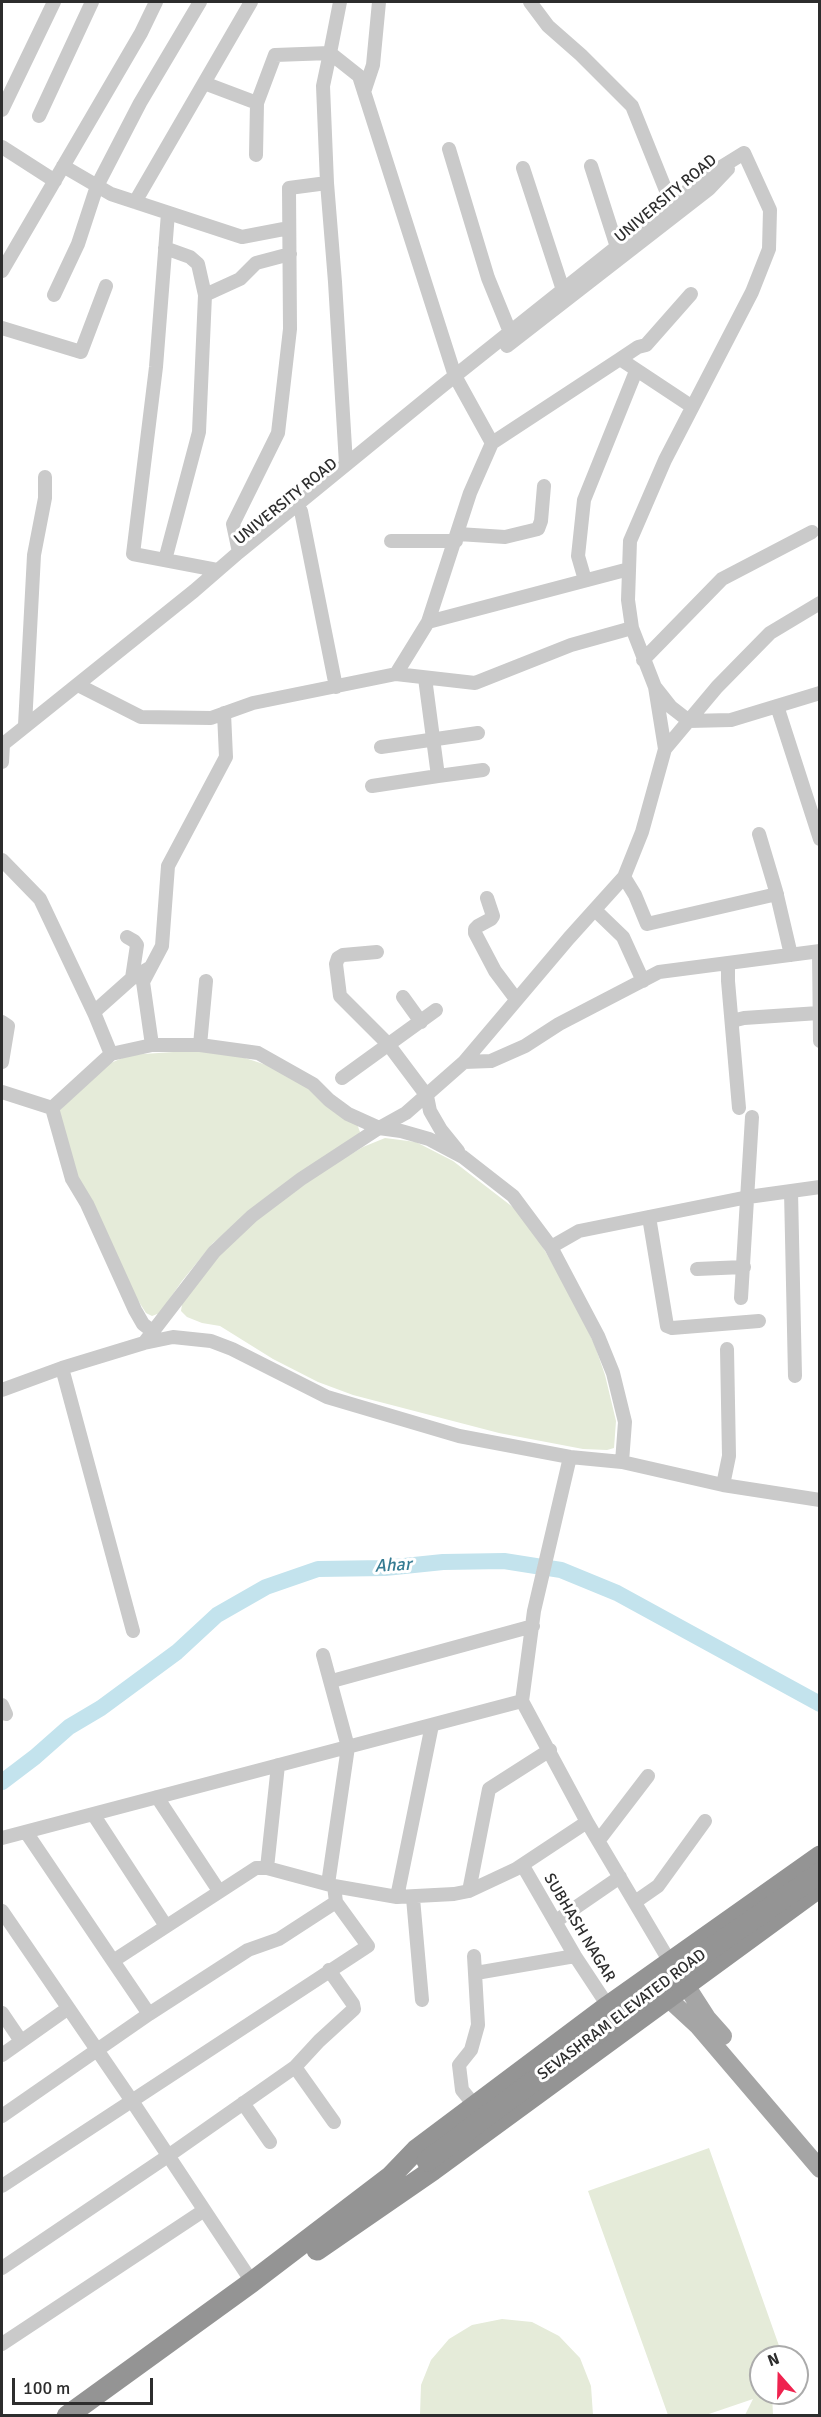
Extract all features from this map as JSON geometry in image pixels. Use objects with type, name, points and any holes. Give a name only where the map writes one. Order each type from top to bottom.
[{"type":"highway","points":[[398,2183],[416,2150],[608,2006],[819,1856]]},
{"type":"highway","name":"SEVASHRAM ELEVATED ROAD","points":[[398,2183],[706,1952],[819,1873]]},
{"type":"highway","points":[[88,2415],[255,2287],[398,2183],[433,2170],[819,1887]]},
{"type":"highway","points":[[67,2415],[255,2287]]},
{"type":"main road","points":[[703,2022],[701,1995],[704,1980],[718,1961]]},
{"type":"main road","points":[[670,1962],[687,1985],[703,2022],[819,2169]]},
{"type":"main road","points":[[646,1979],[669,1999],[703,2022],[819,2152]]},
{"type":"main road","points":[[639,2021],[656,2014],[677,2014],[703,2022]]},
{"type":"street","points":[[2,110],[54,2]]},
{"type":"street","points":[[39,116],[92,2]]},
{"type":"street","points":[[2,271],[7,248],[55,180],[141,33],[153,2]]},
{"type":"street","points":[[54,295],[78,244],[97,186],[140,103],[200,2]]},
{"type":"street","points":[[135,202],[251,2]]},
{"type":"street","points":[[340,2],[323,86],[327,183],[346,464]]},
{"type":"street","points":[[364,92],[373,65],[379,2]]},
{"type":"street","points":[[522,2],[545,33],[626,108],[638,116]]},
{"type":"street","points":[[530,2],[548,26],[633,106],[675,208]]},
{"type":"street","points":[[256,155],[257,103],[275,55],[330,53],[359,76],[457,380],[492,443]]},
{"type":"street","points":[[204,83],[257,103]]},
{"type":"street","points":[[2,147],[55,180]]},
{"type":"street","points":[[448,149],[488,278],[510,332]]},
{"type":"street","name":"UNIVERSITY ROAD","points":[[194,591],[244,558],[457,380],[510,332],[617,247],[675,208],[709,189],[744,153],[770,210],[769,249],[752,292],[691,406]]},
{"type":"street","points":[[63,166],[111,194],[242,237],[289,228]]},
{"type":"street","points":[[591,166],[617,247]]},
{"type":"street","points":[[523,168],[563,290]]},
{"type":"street","points":[[239,552],[232,524],[278,433],[290,329],[289,188],[327,183]]},
{"type":"street","name":"UNIVERSITY ROAD","points":[[2,745],[194,591],[346,464],[457,380],[675,208]]},
{"type":"street","points":[[168,213],[156,367],[133,554],[218,570]]},
{"type":"street","points":[[165,248],[190,257],[198,264],[205,295],[199,432],[165,560]]},
{"type":"street","points":[[205,295],[240,279],[256,263],[290,254]]},
{"type":"street","points":[[2,328],[81,352],[106,286]]},
{"type":"street","points":[[396,674],[428,622],[471,493],[492,443],[638,347],[646,345],[691,294]]},
{"type":"street","points":[[620,359],[691,406],[630,541],[628,600],[632,628],[655,687],[671,707],[689,721],[731,720],[819,693]]},
{"type":"street","points":[[585,580],[578,556],[584,500],[636,371]]},
{"type":"street","points":[[25,725],[34,555],[45,498],[45,477]]},
{"type":"street","points":[[391,541],[504,537],[538,529],[541,521],[544,486]]},
{"type":"street","points":[[301,511],[336,687]]},
{"type":"street","points":[[643,660],[722,579],[812,532]]},
{"type":"street","points":[[428,622],[629,569]]},
{"type":"street","points":[[665,749],[717,687],[770,633],[819,603]]},
{"type":"street","points":[[78,685],[141,717],[211,718],[253,704],[396,674],[475,683],[571,645],[632,628]]},
{"type":"street","points":[[425,678],[438,776]]},
{"type":"street","points":[[144,1343],[214,1252],[252,1216],[301,1179],[378,1128],[406,1113],[464,1062],[516,999],[624,877],[642,831],[665,749],[655,687]]},
{"type":"street","points":[[777,706],[817,824],[819,839]]},
{"type":"street","points":[[152,1045],[142,982],[162,946],[168,866],[226,757],[224,714]]},
{"type":"street","points":[[381,747],[478,733]]},
{"type":"street","points":[[2,745],[2,762]]},
{"type":"street","points":[[372,786],[483,770]]},
{"type":"street","points":[[805,790],[819,785]]},
{"type":"street","points":[[759,834],[777,894],[791,956]]},
{"type":"street","points":[[2,860],[40,899],[94,1012],[111,1054]]},
{"type":"street","points":[[624,877],[635,895],[647,924],[777,894]]},
{"type":"street","points":[[487,898],[493,916],[478,926],[475,933],[495,971],[516,999]]},
{"type":"street","points":[[596,911],[623,937],[643,981]]},
{"type":"street","points":[[127,937],[134,940],[137,945],[132,978]]},
{"type":"street","points":[[464,1062],[491,1061],[525,1046],[559,1024],[659,972],[819,951],[819,1041]]},
{"type":"street","points":[[377,952],[343,955],[338,958],[336,964],[340,996],[388,1044],[427,1096],[430,1111],[441,1130],[463,1157]]},
{"type":"street","points":[[728,963],[739,1108]]},
{"type":"street","points":[[94,1012],[132,978],[151,967]]},
{"type":"street","points":[[200,1045],[206,981]]},
{"type":"street","points":[[403,997],[421,1022]]},
{"type":"street","points":[[342,1078],[436,1010]]},
{"type":"street","points":[[732,1021],[744,1018],[819,1013]]},
{"type":"street","points":[[2,1023],[8,1026],[2,1062]]},
{"type":"street","points":[[52,1108],[111,1054],[152,1045],[200,1045],[258,1053],[314,1084],[328,1100],[348,1114],[378,1128],[401,1131],[429,1139],[463,1157],[513,1196],[551,1247],[598,1336],[613,1373],[625,1422],[622,1462]]},
{"type":"street","points":[[2,1092],[52,1108]]},
{"type":"street","points":[[52,1108],[72,1179],[87,1204],[135,1310],[143,1324],[152,1331]]},
{"type":"street","points":[[741,1298],[752,1118]]},
{"type":"street","points":[[551,1247],[579,1231],[748,1197],[819,1187]]},
{"type":"street","points":[[791,1191],[795,1376]]},
{"type":"street","points":[[649,1217],[667,1326],[672,1328],[759,1321]]},
{"type":"street","points":[[697,1269],[744,1267]]},
{"type":"street","points":[[2,1390],[62,1368],[144,1343],[173,1337],[211,1341],[232,1349],[327,1397],[459,1436],[570,1457],[622,1462],[723,1485],[819,1500]]},
{"type":"street","points":[[723,1485],[729,1456],[727,1349]]},
{"type":"street","points":[[62,1368],[133,1631]]},
{"type":"street","points":[[570,1457],[534,1611],[522,1701],[587,1822],[670,1962]]},
{"type":"street","points":[[332,1681],[533,1626]]},
{"type":"street","points":[[2,2186],[368,1946],[336,1902],[331,1885],[348,1747],[332,1681],[323,1655]]},
{"type":"street","points":[[2,1838],[522,1701]]},
{"type":"street","points":[[397,1897],[432,1725]]},
{"type":"street","points":[[469,1892],[489,1789],[550,1750]]},
{"type":"street","points":[[267,1868],[278,1765]]},
{"type":"street","points":[[598,1840],[648,1776]]},
{"type":"street","points":[[158,1797],[219,1891]]},
{"type":"street","points":[[93,1814],[166,1926]]},
{"type":"street","points":[[635,1902],[658,1886],[705,1821]]},
{"type":"street","points":[[112,1961],[256,1868],[267,1868],[331,1885],[397,1897],[413,1898],[469,1892],[523,1866],[587,1822]]},
{"type":"street","points":[[26,1832],[149,2014]]},
{"type":"street","name":"SUBHASH NAGAR","points":[[523,1866],[575,1956],[608,2006]]},
{"type":"street","points":[[556,1921],[620,1877]]},
{"type":"street","points":[[413,1898],[422,2000]]},
{"type":"street","points":[[2,2115],[149,2014],[248,1950],[279,1939],[336,1902]]},
{"type":"street","points":[[2,1911],[255,2287]]},
{"type":"street","points":[[474,1956],[478,2025],[475,2041],[459,2065],[462,2090],[475,2106]]},
{"type":"street","points":[[476,1973],[575,1956]]},
{"type":"street","points":[[2,2268],[168,2157],[295,2067],[319,2040],[354,2009],[353,2004],[329,1970]]},
{"type":"street","points":[[2,2055],[67,2009]]},
{"type":"street","points":[[2,2013],[21,2041]]},
{"type":"street","points":[[295,2067],[334,2122]]},
{"type":"street","points":[[243,2103],[270,2142]]},
{"type":"street","points":[[2,2344],[203,2211]]},
{"type":"green space","points":[[203,1050],[245,1058],[282,1070],[316,1092],[341,1117],[357,1124],[360,1132],[356,1139],[287,1182],[213,1243],[160,1313],[152,1316],[146,1313],[127,1283],[76,1178],[59,1111],[104,1066],[129,1055]]},
{"type":"green space","points":[[385,1138],[416,1142],[453,1161],[514,1208],[538,1239],[576,1304],[595,1346],[605,1375],[616,1421],[614,1448],[583,1449],[499,1433],[353,1395],[318,1382],[273,1359],[220,1326],[202,1323],[187,1317],[181,1311],[183,1298],[211,1262],[257,1219],[326,1169],[363,1147]]},
{"type":"green space","points":[[709,2148],[779,2345],[749,2345],[749,2400],[706,2415],[668,2415],[588,2191]]},
{"type":"green space","points":[[502,2319],[532,2322],[559,2336],[580,2358],[591,2386],[593,2415],[420,2415],[421,2385],[431,2360],[449,2339],[472,2325]]},
{"type":"green space","points":[[750,2405],[773,2405],[773,2415],[745,2415]]},
{"type":"waterway","name":"Ahar","points":[[2,1782],[69,1727],[101,1708],[177,1652],[217,1615],[266,1587],[318,1569],[385,1568],[443,1562],[504,1561],[561,1570],[617,1593],[820,1704]]}]
